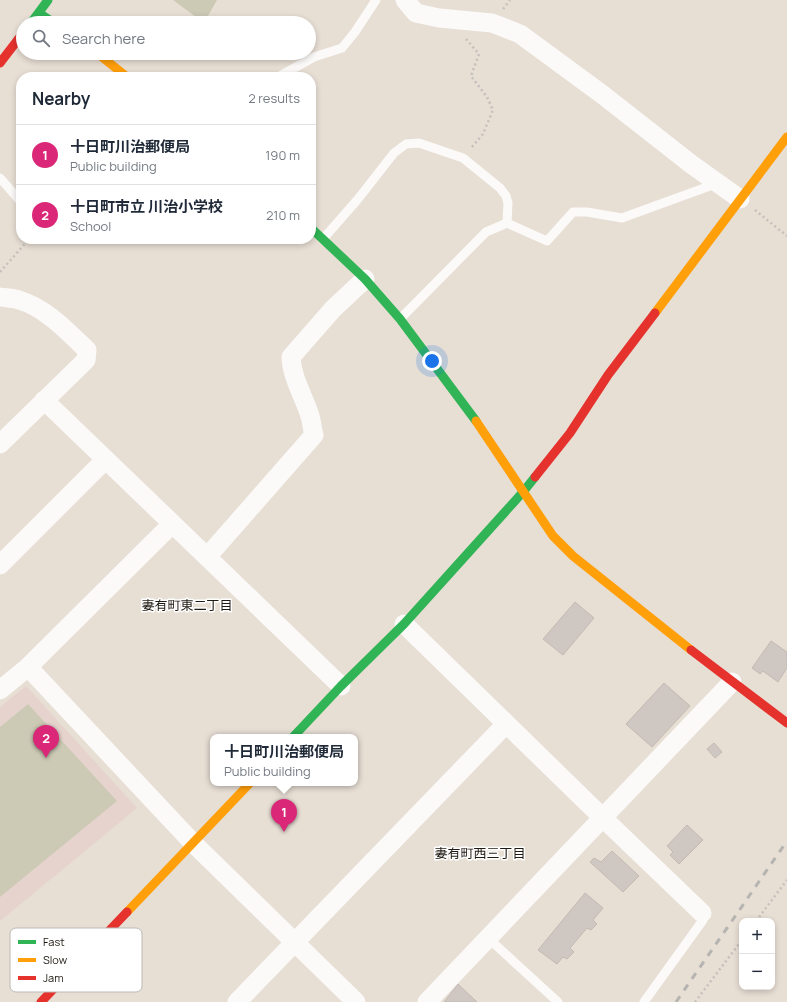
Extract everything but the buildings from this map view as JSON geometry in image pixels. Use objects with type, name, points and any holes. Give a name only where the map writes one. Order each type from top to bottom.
[{"type":"main road","points":[[37,16],[48,0]]},
{"type":"main road","points":[[39,13],[44,16]]},
{"type":"main road","points":[[0,62],[16,42]]},
{"type":"main road","points":[[106,60],[121,72]]},
{"type":"main road","points":[[296,734],[341,686],[404,624],[523,492],[570,433],[608,375],[787,137]]},
{"type":"main road","points":[[316,233],[365,279],[400,319],[488,437],[553,536],[573,556],[732,682],[787,723]]},
{"type":"main road","points":[[112,928],[247,786]]},
{"type":"main road","points":[[42,1002],[51,992]]},
{"type":"street","points":[[404,0],[416,13],[449,19],[492,23],[520,34],[603,95],[691,164],[740,199]]},
{"type":"street","points":[[207,557],[314,435],[310,416],[298,390],[291,367],[291,357],[333,309],[365,279]]},
{"type":"street","points":[[0,298],[18,300],[33,306],[53,319],[87,350],[86,360],[0,444]]},
{"type":"street","points":[[44,400],[341,686]]},
{"type":"street","points":[[0,565],[105,460]]},
{"type":"street","points":[[0,690],[28,667],[172,524]]},
{"type":"street","points":[[404,624],[702,913]]},
{"type":"street","points":[[28,667],[193,843],[356,1002]]},
{"type":"street","points":[[427,1002],[732,682]]},
{"type":"street","points":[[237,1002],[506,724]]},
{"type":"lane","points":[[316,55],[342,48],[355,32],[376,0]]},
{"type":"lane","points":[[287,72],[307,60]]},
{"type":"lane","points":[[322,239],[358,199],[394,153],[406,144],[419,143],[463,158],[500,188],[506,196],[508,204],[507,223]]},
{"type":"lane","points":[[0,178],[16,196]]},
{"type":"lane","points":[[400,319],[486,232],[507,223],[547,241],[573,212],[587,212],[622,218],[718,183]]},
{"type":"lane","points":[[644,1002],[703,920],[702,913]]},
{"type":"lane","points":[[488,938],[558,1002]]},
{"type":"path","points":[[449,19],[479,54],[471,76],[487,97],[493,110],[483,134],[463,158]]},
{"type":"path","points":[[740,199],[787,236]]},
{"type":"path","points":[[0,272],[25,244]]},
{"type":"path","points":[[758,918],[787,880]]},
{"type":"path","points":[[696,1002],[739,944]]},
{"type":"shaded area","points":[[173,0],[217,0],[208,16],[195,16]]},
{"type":"shaded area","points":[[26,686],[137,808],[0,921],[0,707]]},
{"type":"shaded area","points":[[28,704],[117,801],[0,897],[0,727]]},
{"type":"railway","points":[[676,1002],[787,841]]},
{"type":"traffic: fast","points":[[36,16],[48,0]]},
{"type":"traffic: fast","points":[[39,13],[44,16]]},
{"type":"traffic: fast","points":[[316,233],[365,279],[400,319],[476,421]]},
{"type":"traffic: fast","points":[[296,734],[341,686],[404,624],[535,477]]},
{"type":"traffic: slow","points":[[106,60],[121,72]]},
{"type":"traffic: slow","points":[[655,313],[787,137]]},
{"type":"traffic: slow","points":[[476,421],[553,536],[573,556],[691,650]]},
{"type":"traffic: slow","points":[[127,912],[247,786]]},
{"type":"traffic: jam","points":[[0,63],[16,42]]},
{"type":"traffic: jam","points":[[535,477],[570,433],[608,375],[655,313]]},
{"type":"traffic: jam","points":[[691,650],[787,723]]},
{"type":"traffic: jam","points":[[112,928],[127,912]]},
{"type":"traffic: jam","points":[[41,1002],[51,992]]},
{"type":"place","name":"十日町市立 川治小学校","points":[[46,758]]},
{"type":"place","name":"十日町川治郵便局","points":[[284,832]]},
{"type":"district","name":"妻有町東二丁目","points":[[187,605]]},
{"type":"district","name":"妻有町西三丁目","points":[[480,853]]}]
